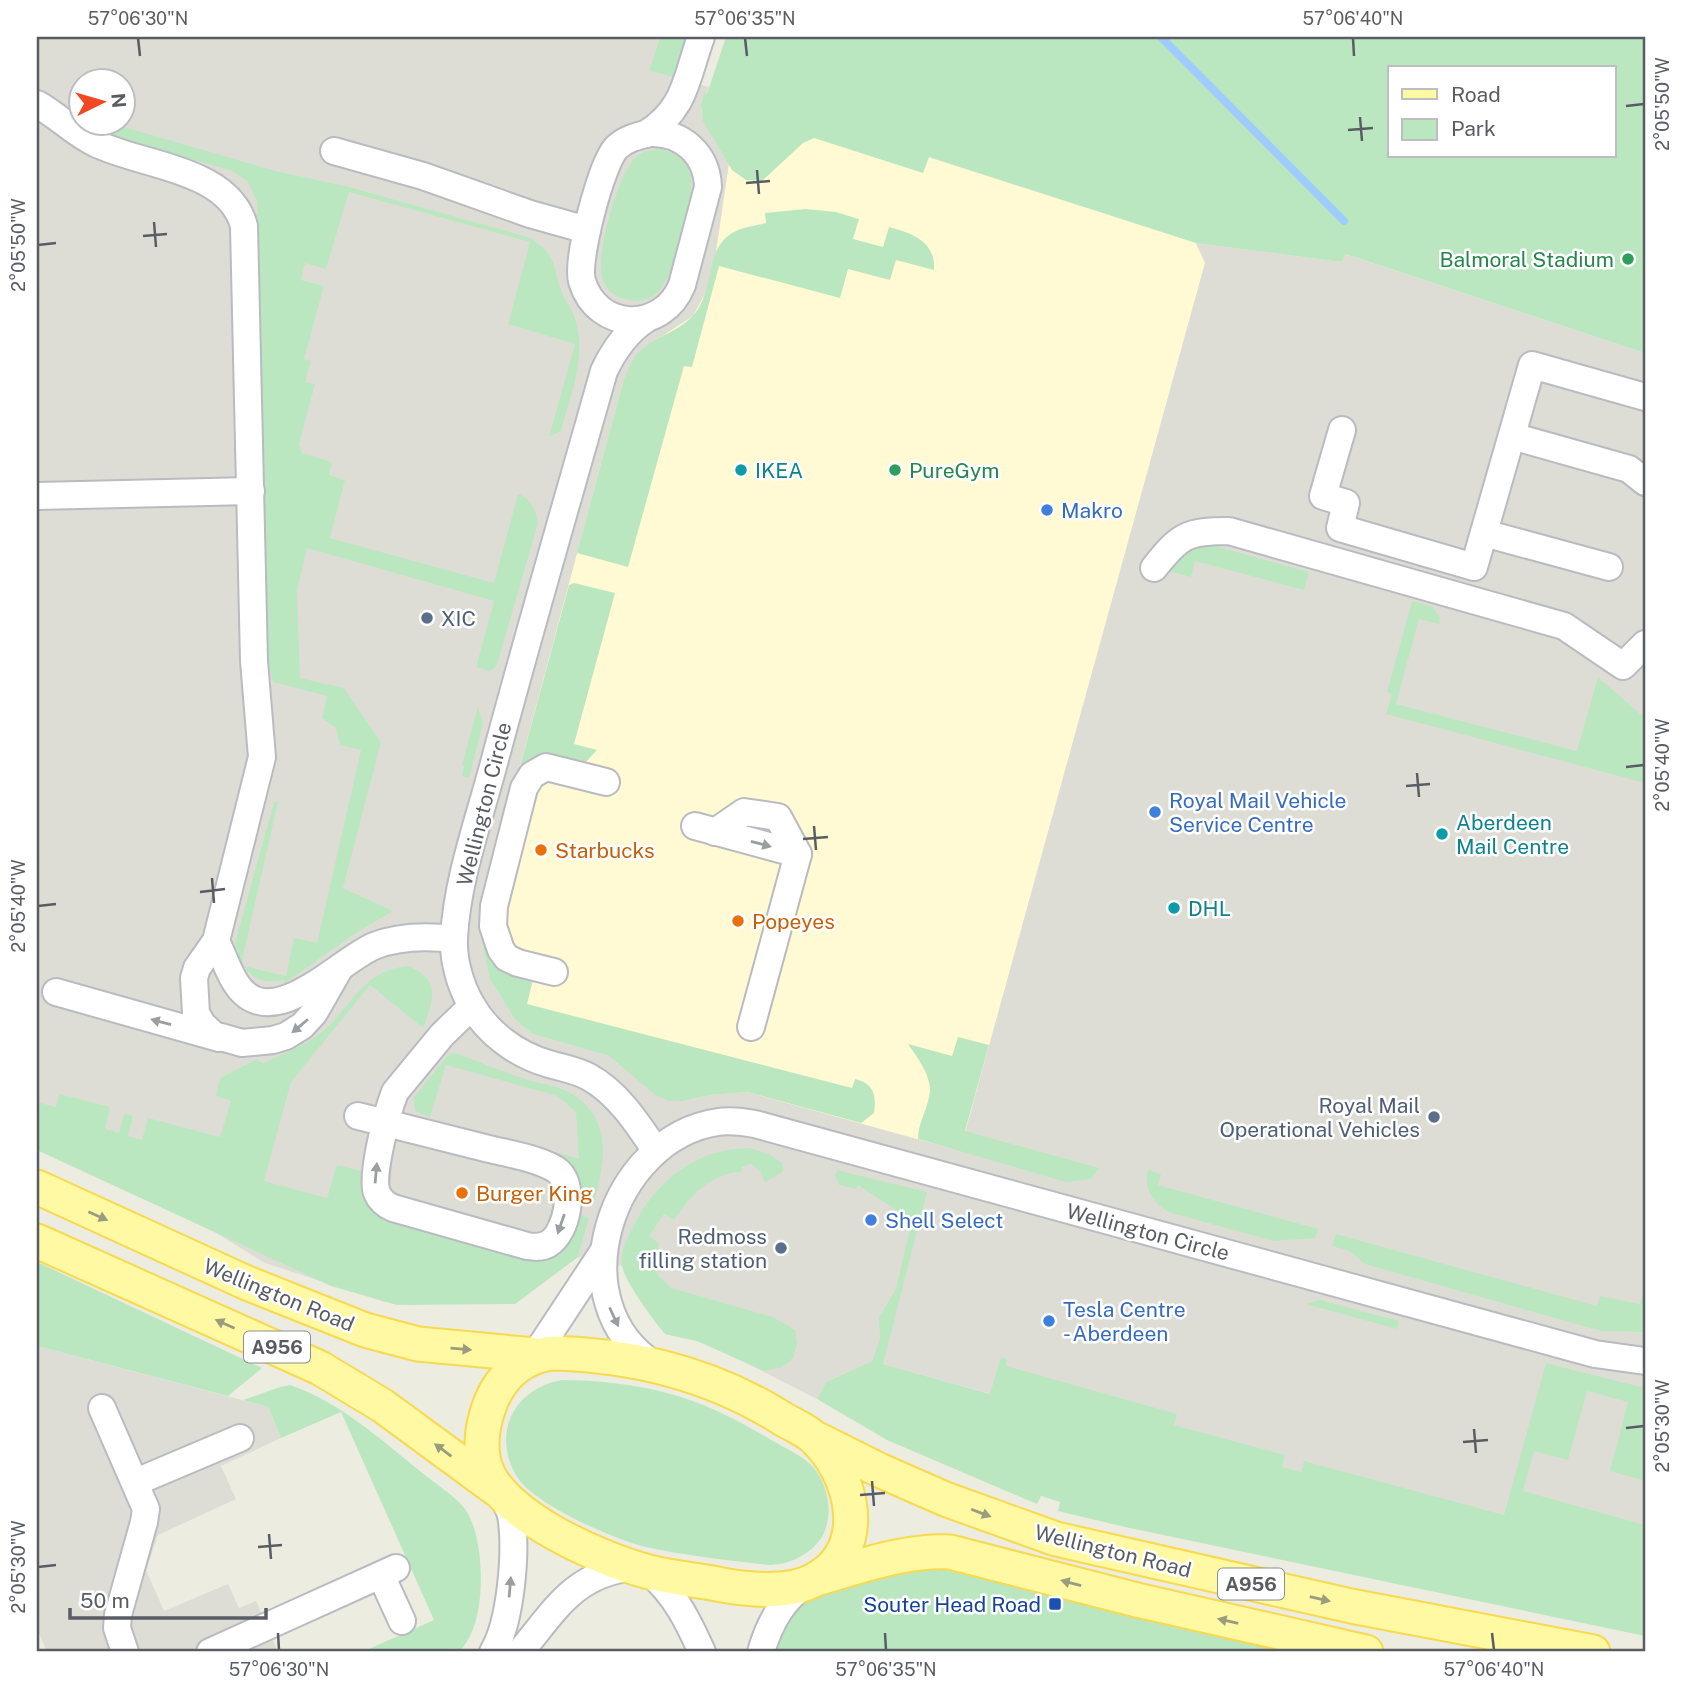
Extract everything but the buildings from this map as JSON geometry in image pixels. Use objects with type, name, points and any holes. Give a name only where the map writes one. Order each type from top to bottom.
[{"type":"main road","name":"Wellington Road","points":[[37,1187],[247,1283],[365,1330],[418,1344],[535,1355]]},
{"type":"main road","name":"A956","points":[[37,1241],[330,1373],[383,1406],[500,1492],[521,1511],[598,1555],[641,1570],[751,1588],[780,1588],[811,1581],[835,1563],[850,1535],[851,1508],[839,1471],[813,1437],[766,1408],[720,1384],[698,1376],[657,1366],[561,1354],[535,1355],[522,1362],[505,1378],[491,1400],[483,1426],[482,1453],[485,1466],[500,1492]]},
{"type":"main road","name":"Wellington Road","points":[[813,1437],[945,1499],[1056,1539],[1351,1606],[1593,1652]]},
{"type":"main road","name":"Wellington Road","points":[[811,1581],[906,1555],[950,1552],[1137,1600],[1366,1652]]},
{"type":"street","points":[[646,134],[671,135],[688,144],[706,171],[708,187],[677,297],[667,309],[646,319],[632,321],[607,313],[587,292],[581,278],[580,263],[587,230],[613,153],[625,141],[646,134],[668,118],[682,96],[701,37]]},
{"type":"street","points":[[682,96],[682,115],[693,150]]},
{"type":"street","points":[[37,104],[96,144],[177,170],[218,189],[240,212],[244,226],[254,661],[262,757],[216,941],[197,968],[193,998],[202,1024],[214,1035],[227,1040]]},
{"type":"street","points":[[334,151],[423,176],[530,214],[587,230]]},
{"type":"street","name":"Wellington Circle","points":[[596,304],[602,333],[604,371]]},
{"type":"street","name":"Wellington Circle","points":[[646,319],[619,345],[604,371],[462,886],[454,939],[464,992],[484,1023],[505,1042],[538,1060],[582,1073],[600,1084],[634,1119],[656,1151]]},
{"type":"street","points":[[1342,430],[1323,496],[1346,503],[1339,528],[1474,567],[1532,365],[1645,397]]},
{"type":"street","points":[[1511,436],[1629,469],[1645,482]]},
{"type":"street","points":[[37,496],[251,491]]},
{"type":"street","points":[[1154,568],[1170,548],[1185,537],[1196,532],[1229,531],[1564,626],[1623,666],[1645,644]]},
{"type":"street","points":[[1484,533],[1609,567]]},
{"type":"street","points":[[554,972],[507,958],[501,950],[493,926],[494,905],[524,788],[533,775],[546,768],[606,782]]},
{"type":"street","points":[[705,829],[744,812],[778,817],[798,854],[751,1027]]},
{"type":"street","points":[[216,941],[239,987],[249,996],[263,1001],[293,997],[338,971],[358,954],[388,942],[432,936],[454,939]]},
{"type":"street","points":[[56,992],[227,1040],[256,1043],[297,1031],[314,1013],[338,971]]},
{"type":"street","points":[[358,1116],[386,1123],[526,1158],[554,1168],[562,1174],[569,1191],[557,1235],[547,1244],[527,1246],[387,1205],[377,1192],[375,1171],[386,1123],[399,1085],[442,1035],[472,1006]]},
{"type":"street","name":"Wellington Circle","points":[[657,1366],[632,1347],[616,1321],[603,1282],[603,1252],[609,1228],[640,1165],[656,1151],[683,1133],[702,1126],[735,1121],[755,1124],[1595,1354],[1645,1361]]},
{"type":"street","name":"Wellington Circle","points":[[535,1355],[603,1252]]},
{"type":"street","points":[[102,1408],[146,1509],[118,1615],[117,1628],[125,1652]]},
{"type":"street","points":[[136,1482],[240,1438]]},
{"type":"street","points":[[494,1652],[503,1632],[511,1580],[510,1513],[500,1492]]},
{"type":"street","points":[[520,1652],[559,1603],[578,1585],[603,1573],[641,1570],[667,1589],[679,1605],[702,1652]]},
{"type":"street","points":[[210,1652],[389,1572],[402,1621]]},
{"type":"street","points":[[761,1652],[768,1630],[780,1608],[796,1590],[811,1581]]},
{"type":"shaded area","points":[[37,37],[660,37],[649,71],[709,87],[707,94],[704,94],[701,111],[708,129],[729,163],[715,258],[707,290],[693,316],[655,341],[623,382],[481,911],[480,928],[490,979],[533,1034],[609,1056],[639,1081],[683,1101],[710,1095],[747,1092],[960,1151],[1205,263],[1196,243],[1342,262],[1344,254],[1645,353],[1645,1576],[872,1361],[826,1382],[817,1399],[725,1352],[697,1341],[665,1334],[636,1294],[622,1266],[578,1257],[515,1304],[385,1302],[265,1263],[213,1231],[37,1150]]},
{"type":"shaded area","points":[[709,87],[1196,243],[1205,263],[960,1151],[747,1092],[502,1001],[481,911],[623,382],[715,258],[729,163]]},
{"type":"shaded area","points":[[37,1346],[268,1407],[281,1438],[221,1466],[236,1499],[158,1535],[146,1570],[164,1611],[228,1584],[239,1608],[256,1601],[278,1652],[47,1652],[37,1628]]},
{"type":"green space","points":[[660,37],[690,37],[676,78],[649,71]]},
{"type":"green space","points":[[726,37],[1645,37],[1645,353],[1345,254],[1342,262],[1196,243],[929,157],[923,173],[814,138],[803,143],[762,181],[746,180],[732,170],[703,121],[701,105],[704,93],[707,94]]},
{"type":"green space","points":[[136,131],[276,171],[349,187],[531,238],[552,260],[579,335],[576,376],[561,431],[549,437],[575,344],[508,324],[530,242],[349,192],[326,269],[305,263],[301,280],[324,286],[304,359],[311,361],[305,382],[315,384],[299,444],[302,453],[332,462],[329,475],[345,480],[330,538],[494,583],[518,494],[532,505],[538,523],[497,665],[490,671],[476,667],[494,601],[307,548],[297,590],[300,678],[344,688],[381,742],[343,888],[393,911],[356,933],[285,983],[284,980],[266,981],[256,978],[244,966],[286,976],[294,938],[317,943],[361,750],[340,745],[336,728],[322,718],[327,696],[273,682],[268,662],[257,201],[248,182],[233,171],[110,136],[136,136]]},
{"type":"green space","points":[[661,149],[678,156],[689,170],[691,197],[684,233],[665,282],[658,292],[644,300],[624,299],[608,290],[603,282],[601,267],[605,234],[615,196],[629,166],[641,153]]},
{"type":"green space","points":[[806,209],[836,212],[859,219],[853,239],[883,247],[889,227],[906,232],[926,245],[934,260],[934,270],[896,260],[890,280],[848,269],[840,298],[719,266],[692,367],[684,366],[628,567],[577,553],[623,382],[633,360],[644,347],[683,324],[696,312],[705,294],[714,257],[726,237],[742,229],[766,223],[765,213]]},
{"type":"green space","points":[[1212,545],[1309,572],[1304,590],[1195,561],[1191,577],[1164,570],[1186,553]]},
{"type":"green space","points":[[574,583],[615,593],[574,744],[597,750],[584,764],[535,758],[525,762],[485,912],[534,976],[527,1004],[852,1088],[855,1079],[861,1081],[870,1087],[875,1101],[874,1113],[861,1123],[747,1092],[669,1101],[655,1095],[609,1056],[533,1034],[515,1019],[490,979],[482,942],[481,911],[569,585]]},
{"type":"green space","points":[[1412,601],[1433,607],[1440,618],[1439,624],[1419,619],[1396,704],[1577,751],[1598,677],[1645,718],[1645,783],[1386,714],[1392,694],[1387,692]]},
{"type":"green space","points":[[478,706],[483,723],[469,778],[462,776],[462,765]]},
{"type":"green space","points":[[274,802],[278,802],[241,965],[235,953],[235,943]]},
{"type":"green space","points":[[408,966],[426,977],[432,991],[432,1000],[423,1028],[370,985],[291,1082],[264,1181],[327,1198],[337,1165],[361,1171],[364,1184],[435,1234],[535,1259],[575,1216],[589,1218],[578,1257],[515,1304],[397,1305],[331,1286],[37,1150],[37,1102],[56,1107],[59,1094],[110,1107],[105,1129],[119,1133],[124,1114],[133,1116],[128,1136],[142,1140],[148,1118],[220,1137],[231,1101],[216,1096],[220,1078],[257,1059],[263,1063],[308,1041],[322,1032],[368,982],[379,974]]},
{"type":"green space","points":[[958,1037],[989,1045],[965,1131],[1099,1168],[1091,1179],[1066,1182],[918,1139],[930,1090],[928,1078],[908,1044],[952,1056]]},
{"type":"green space","points":[[456,1053],[519,1077],[563,1089],[587,1106],[601,1131],[603,1144],[601,1173],[594,1203],[585,1204],[580,1200],[550,1157],[551,1151],[579,1159],[576,1112],[557,1096],[446,1065],[430,1117],[415,1111],[414,1097],[449,1054]]},
{"type":"green space","points":[[750,1148],[769,1154],[782,1163],[783,1172],[765,1182],[760,1171],[751,1164],[742,1167],[741,1172],[730,1173],[711,1181],[694,1195],[674,1220],[664,1214],[649,1236],[659,1243],[655,1263],[658,1275],[671,1288],[773,1317],[795,1330],[797,1343],[794,1356],[779,1368],[764,1371],[697,1341],[665,1334],[634,1291],[622,1266],[626,1242],[641,1212],[665,1183],[695,1161],[712,1154]]},
{"type":"green space","points":[[837,1170],[927,1192],[883,1364],[990,1394],[1001,1357],[1007,1359],[1006,1366],[1177,1414],[1174,1425],[1285,1455],[1282,1467],[1301,1472],[1304,1461],[1504,1515],[1546,1363],[1645,1388],[1645,1481],[1610,1471],[1628,1402],[1587,1391],[1568,1460],[1534,1451],[1523,1491],[1645,1525],[1645,1636],[1058,1511],[1060,1502],[1041,1496],[1037,1504],[887,1440],[817,1399],[826,1382],[872,1361],[880,1339],[879,1317],[896,1289],[912,1220],[858,1185],[856,1189],[839,1185],[835,1176]]},
{"type":"green space","points":[[1148,1170],[1161,1174],[1158,1185],[1318,1229],[1315,1238],[1273,1241],[1168,1212],[1150,1194]]},
{"type":"green space","points":[[1336,1234],[1597,1306],[1600,1296],[1640,1304],[1645,1286],[1645,1332],[1590,1328],[1365,1264],[1349,1251],[1332,1246]]},
{"type":"green space","points":[[37,1262],[262,1368],[228,1396],[37,1346]]},
{"type":"green space","points":[[1320,1300],[1399,1321],[1397,1329],[1306,1304]]},
{"type":"green space","points":[[562,1380],[628,1385],[681,1397],[748,1426],[804,1459],[813,1467],[826,1492],[829,1510],[822,1537],[798,1558],[768,1565],[646,1547],[615,1537],[560,1511],[520,1481],[510,1461],[506,1440],[511,1416],[522,1401],[536,1389]]},
{"type":"green space","points":[[290,1385],[326,1401],[359,1422],[465,1509],[476,1535],[481,1586],[473,1629],[459,1652],[362,1652],[434,1620],[341,1412],[281,1438],[268,1407],[243,1400]]},
{"type":"green space","points":[[916,1553],[1366,1652],[766,1652],[780,1608]]},
{"type":"waterway","points":[[1161,37],[1344,221]]},
{"type":"place","name":"Balmoral Stadium","points":[[1628,259]]},
{"type":"place","name":"IKEA","points":[[741,470]]},
{"type":"place","name":"PureGym","points":[[895,470]]},
{"type":"place","name":"Makro","points":[[1047,510]]},
{"type":"place","name":"XIC","points":[[427,618]]},
{"type":"place","name":"Royal Mail Vehicle Service Centre","points":[[1155,812]]},
{"type":"place","name":"Aberdeen Mail Centre","points":[[1442,834]]},
{"type":"place","name":"Starbucks","points":[[541,850]]},
{"type":"place","name":"DHL","points":[[1174,908]]},
{"type":"place","name":"Popeyes","points":[[738,921]]},
{"type":"place","name":"Royal Mail Operational Vehicles","points":[[1434,1117]]},
{"type":"place","name":"Burger King","points":[[462,1193]]},
{"type":"place","name":"Shell Select","points":[[871,1220]]},
{"type":"place","name":"Redmoss filling station","points":[[781,1248]]},
{"type":"place","name":"Tesla Centre - Aberdeen","points":[[1049,1321]]},
{"type":"place","name":"Souter Head Road","points":[[1055,1604]]}]
